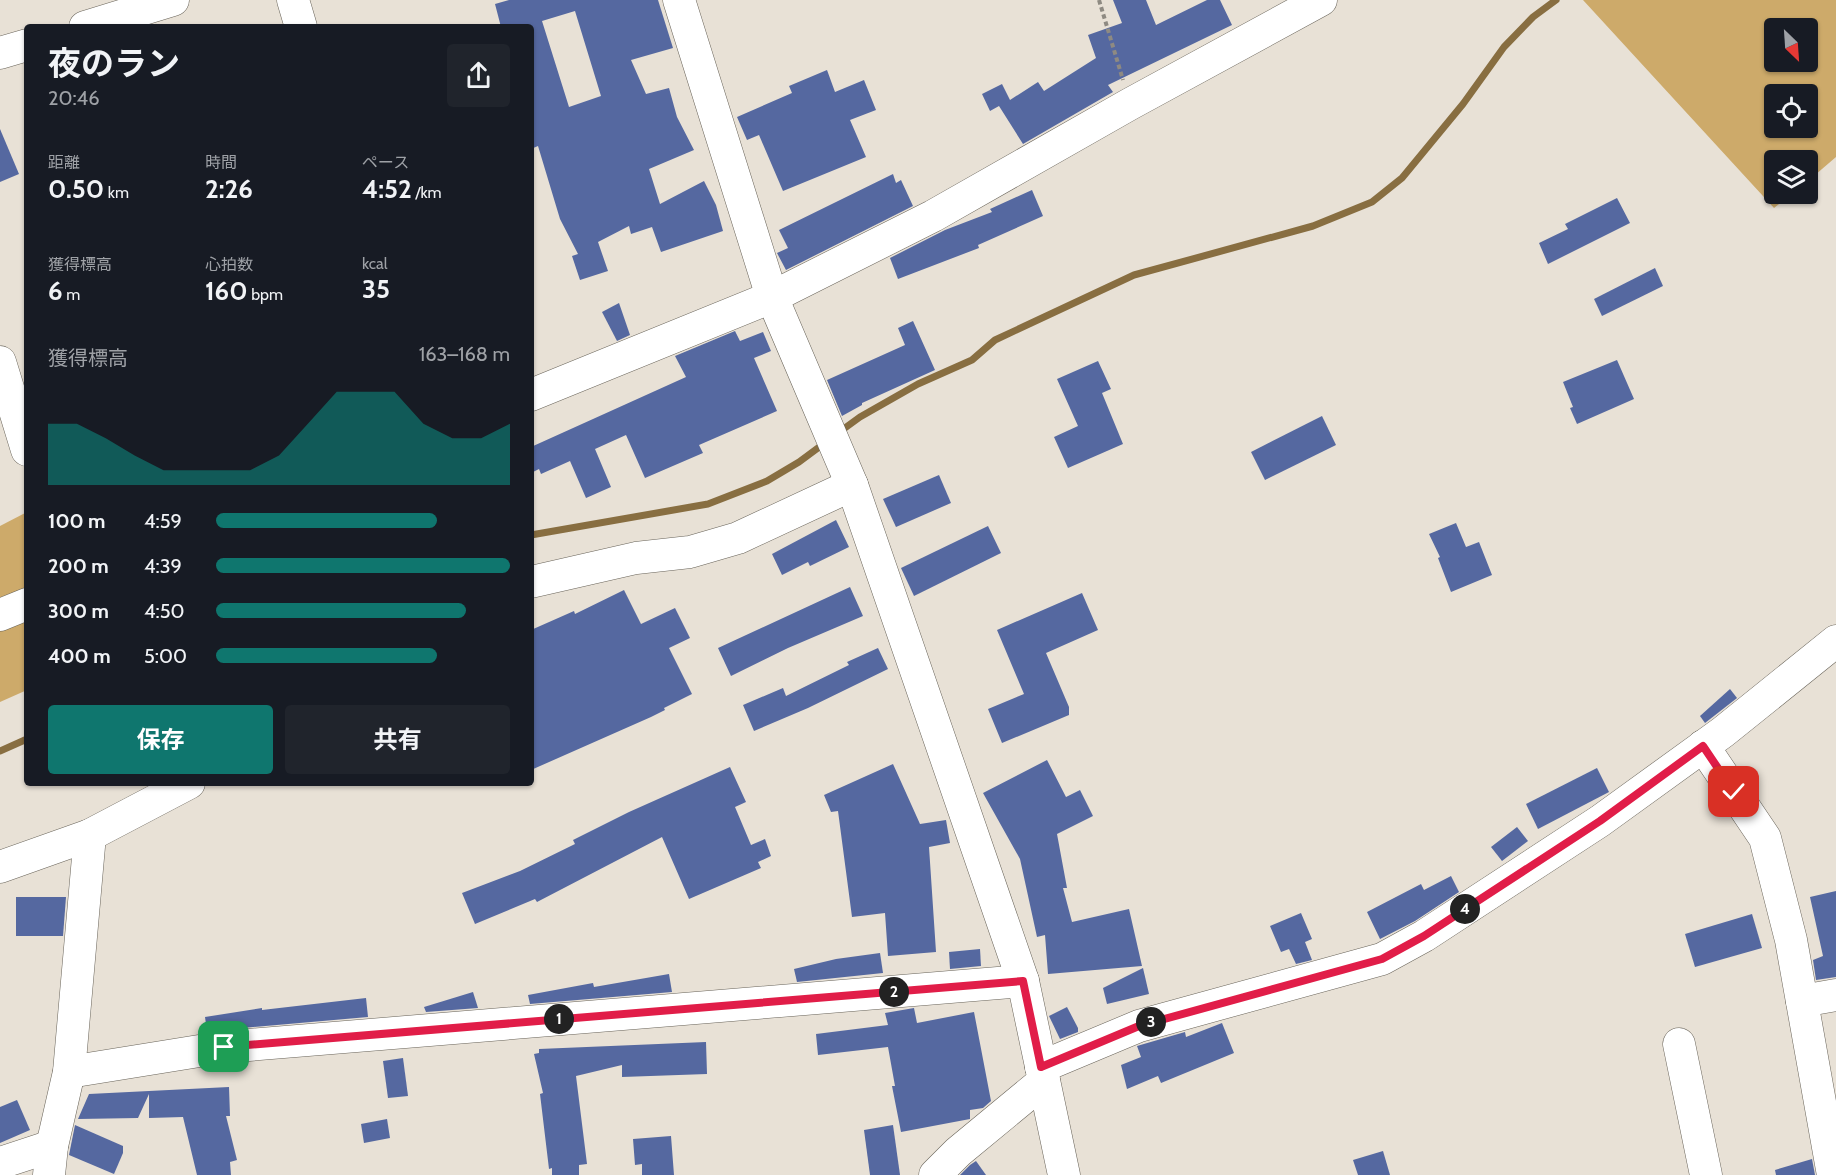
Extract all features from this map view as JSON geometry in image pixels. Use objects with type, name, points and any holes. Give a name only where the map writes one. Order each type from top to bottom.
[{"type":"street","points":[[95,24],[173,0]]},
{"type":"street","points":[[293,0],[300,24]]},
{"type":"street","points":[[679,0],[772,297],[852,485],[1023,981],[1064,1175]]},
{"type":"street","points":[[534,394],[772,297],[933,216],[1130,104],[1321,0]]},
{"type":"street","points":[[0,53],[24,46]]},
{"type":"street","points":[[0,362],[24,440]]},
{"type":"street","points":[[534,581],[636,558],[690,552],[738,538],[852,485]]},
{"type":"street","points":[[0,615],[24,605]]},
{"type":"street","points":[[935,1175],[1042,1074],[1139,1026],[1382,959],[1424,936],[1600,821],[1703,746],[1836,641]]},
{"type":"street","points":[[1703,746],[1765,838],[1791,940],[1833,1175]]},
{"type":"street","points":[[0,867],[90,835],[183,786]]},
{"type":"street","points":[[0,1163],[50,1161],[69,1072],[90,835]]},
{"type":"street","points":[[69,1072],[224,1047],[1023,981]]},
{"type":"street","points":[[1802,1001],[1836,994]]},
{"type":"street","points":[[1679,1044],[1706,1175]]},
{"type":"path","points":[[1099,0],[1130,104]]},
{"type":"shaded area","points":[[1583,0],[1836,0],[1836,157],[1818,172],[1818,150],[1764,150],[1764,197]]},
{"type":"shaded area","points":[[24,514],[24,691],[0,702],[0,526]]},
{"type":"building","points":[[509,0],[658,0],[673,48],[631,60],[646,94],[669,88],[677,117],[694,150],[649,169],[660,204],[704,181],[716,205],[723,231],[661,252],[652,227],[631,234],[629,226],[598,242],[608,271],[580,280],[572,256],[578,254],[560,219],[538,146],[534,148],[534,24],[500,24],[495,4]],"holes":[[[575,11],[601,96],[569,107],[542,21]]]},
{"type":"building","points":[[1113,0],[1146,0],[1156,25],[1207,0],[1220,0],[1232,25],[1108,85],[1113,92],[1023,144],[999,106],[990,111],[982,94],[1002,84],[1010,100],[1038,82],[1044,91],[1096,58],[1088,35],[1122,23]]},
{"type":"building","points":[[827,70],[835,92],[864,80],[876,110],[850,120],[866,157],[783,191],[759,135],[747,140],[737,117],[792,93],[789,86]]},
{"type":"building","points":[[0,129],[19,174],[0,182]]},
{"type":"building","points":[[893,174],[896,183],[901,180],[913,206],[786,270],[777,253],[788,248],[779,230]]},
{"type":"building","points":[[1032,190],[1043,216],[978,245],[979,248],[898,279],[890,258],[945,230],[992,212],[990,209]]},
{"type":"building","points":[[1617,198],[1630,223],[1548,264],[1539,243],[1568,229],[1565,224]]},
{"type":"building","points":[[1655,268],[1663,286],[1602,316],[1594,299]]},
{"type":"building","points":[[619,303],[630,335],[617,341],[602,312]]},
{"type":"building","points":[[913,321],[935,370],[862,403],[842,416],[827,380],[905,345],[898,328]]},
{"type":"building","points":[[735,331],[740,341],[763,332],[771,351],[754,358],[777,411],[699,445],[703,453],[645,478],[626,435],[595,449],[611,487],[586,498],[570,461],[541,474],[539,469],[534,472],[534,446],[686,377],[675,356]]},
{"type":"building","points":[[1617,360],[1634,399],[1577,424],[1563,382]]},
{"type":"building","points":[[1098,361],[1111,389],[1102,393],[1123,444],[1068,468],[1054,437],[1078,426],[1057,379]]},
{"type":"building","points":[[1322,416],[1336,445],[1265,480],[1251,452]]},
{"type":"building","points":[[939,475],[951,503],[896,527],[883,499]]},
{"type":"building","points":[[836,520],[849,547],[810,566],[808,562],[782,575],[772,554]]},
{"type":"building","points":[[1456,523],[1466,547],[1479,542],[1492,575],[1451,592],[1438,558],[1440,557],[1429,534]]},
{"type":"building","points":[[988,526],[1001,553],[914,596],[901,568]]},
{"type":"building","points":[[850,587],[863,616],[788,648],[731,676],[718,648]]},
{"type":"building","points":[[624,590],[641,624],[675,608],[690,638],[669,648],[692,694],[651,717],[534,769],[534,629],[574,611],[575,614]]},
{"type":"building","points":[[1082,593],[1098,630],[1046,653],[1069,707],[1069,715],[1002,743],[988,709],[1024,694],[997,630]]},
{"type":"building","points":[[878,648],[888,669],[808,708],[754,731],[743,705],[783,688],[786,696],[849,665],[847,662]]},
{"type":"building","points":[[1730,689],[1737,698],[1705,723],[1700,716]]},
{"type":"building","points":[[1047,760],[1066,797],[1080,790],[1093,816],[1057,834],[1067,888],[1063,888],[1072,922],[1129,909],[1142,966],[1048,974],[1045,935],[1037,937],[1020,859],[983,793]]},
{"type":"building","points":[[893,764],[920,824],[946,820],[950,843],[929,847],[936,952],[888,956],[885,913],[852,917],[838,811],[831,812],[824,795]]},
{"type":"building","points":[[730,767],[746,802],[735,807],[751,845],[765,839],[771,856],[758,862],[761,868],[689,899],[662,837],[537,902],[535,899],[475,924],[462,893],[520,871],[575,844],[573,840],[629,812]]},
{"type":"building","points":[[1597,768],[1609,792],[1538,829],[1526,804]]},
{"type":"building","points":[[1517,827],[1528,841],[1502,861],[1491,847]]},
{"type":"building","points":[[1451,876],[1459,892],[1415,921],[1380,939],[1367,912],[1421,884],[1424,890]]},
{"type":"building","points":[[1836,891],[1836,977],[1816,980],[1813,960],[1823,956],[1810,897]]},
{"type":"building","points":[[16,897],[66,897],[63,936],[16,936]]},
{"type":"building","points":[[1301,913],[1312,939],[1305,942],[1312,960],[1296,964],[1289,949],[1281,952],[1270,926]]},
{"type":"building","points":[[1752,914],[1762,948],[1695,967],[1685,934]]},
{"type":"building","points":[[980,949],[981,966],[950,969],[949,952]]},
{"type":"building","points":[[880,953],[883,973],[797,982],[794,969],[836,959]]},
{"type":"building","points":[[1143,968],[1149,994],[1107,1004],[1103,988]]},
{"type":"building","points":[[669,974],[672,992],[530,1004],[528,995],[593,983],[594,987]]},
{"type":"building","points":[[473,992],[478,1008],[426,1012],[424,1007]]},
{"type":"building","points":[[366,998],[368,1017],[207,1031],[205,1017],[262,1008],[262,1010]]},
{"type":"building","points":[[1067,1007],[1078,1032],[1060,1039],[1049,1016]]},
{"type":"building","points":[[914,1008],[917,1023],[974,1012],[991,1101],[983,1108],[970,1110],[970,1119],[901,1132],[892,1086],[895,1086],[888,1047],[818,1055],[816,1034],[888,1025],[885,1013]]},
{"type":"building","points":[[1222,1023],[1234,1053],[1161,1083],[1158,1076],[1127,1089],[1121,1065],[1141,1057],[1137,1046],[1185,1032],[1186,1037]]},
{"type":"building","points":[[706,1042],[707,1074],[622,1077],[622,1065],[576,1076],[587,1164],[579,1165],[579,1175],[552,1175],[552,1168],[549,1169],[540,1094],[543,1093],[534,1054],[539,1053],[539,1049]]},
{"type":"building","points":[[403,1058],[408,1096],[388,1098],[383,1061]]},
{"type":"building","points":[[229,1087],[230,1116],[226,1116],[237,1160],[230,1162],[231,1175],[197,1175],[183,1117],[149,1118],[149,1094],[138,1118],[78,1119],[89,1094]]},
{"type":"building","points":[[17,1100],[30,1130],[0,1143],[0,1107]]},
{"type":"building","points":[[387,1119],[390,1138],[364,1143],[361,1124]]},
{"type":"building","points":[[75,1125],[123,1146],[123,1153],[114,1174],[69,1155]]},
{"type":"building","points":[[893,1125],[900,1175],[870,1175],[864,1130]]},
{"type":"building","points":[[671,1136],[674,1175],[642,1175],[642,1164],[635,1165],[633,1139]]},
{"type":"building","points":[[1383,1151],[1390,1175],[1358,1175],[1353,1160]]},
{"type":"building","points":[[1812,1159],[1815,1175],[1776,1175],[1775,1170]]},
{"type":"building","points":[[976,1161],[986,1175],[960,1175],[970,1165]]},
{"type":"waterway","points":[[838,433],[860,417],[918,384],[972,360],[995,340],[1134,275],[1313,226],[1372,202],[1402,178],[1463,104],[1504,47],[1533,17],[1556,0]]},
{"type":"waterway","points":[[534,534],[708,504],[767,481],[826,442]]},
{"type":"waterway","points":[[0,751],[24,740]]},
{"type":"route","points":[[224,1047],[1023,981],[1041,1067],[1139,1026],[1382,959],[1424,936],[1600,821],[1703,746],[1734,792]]}]
